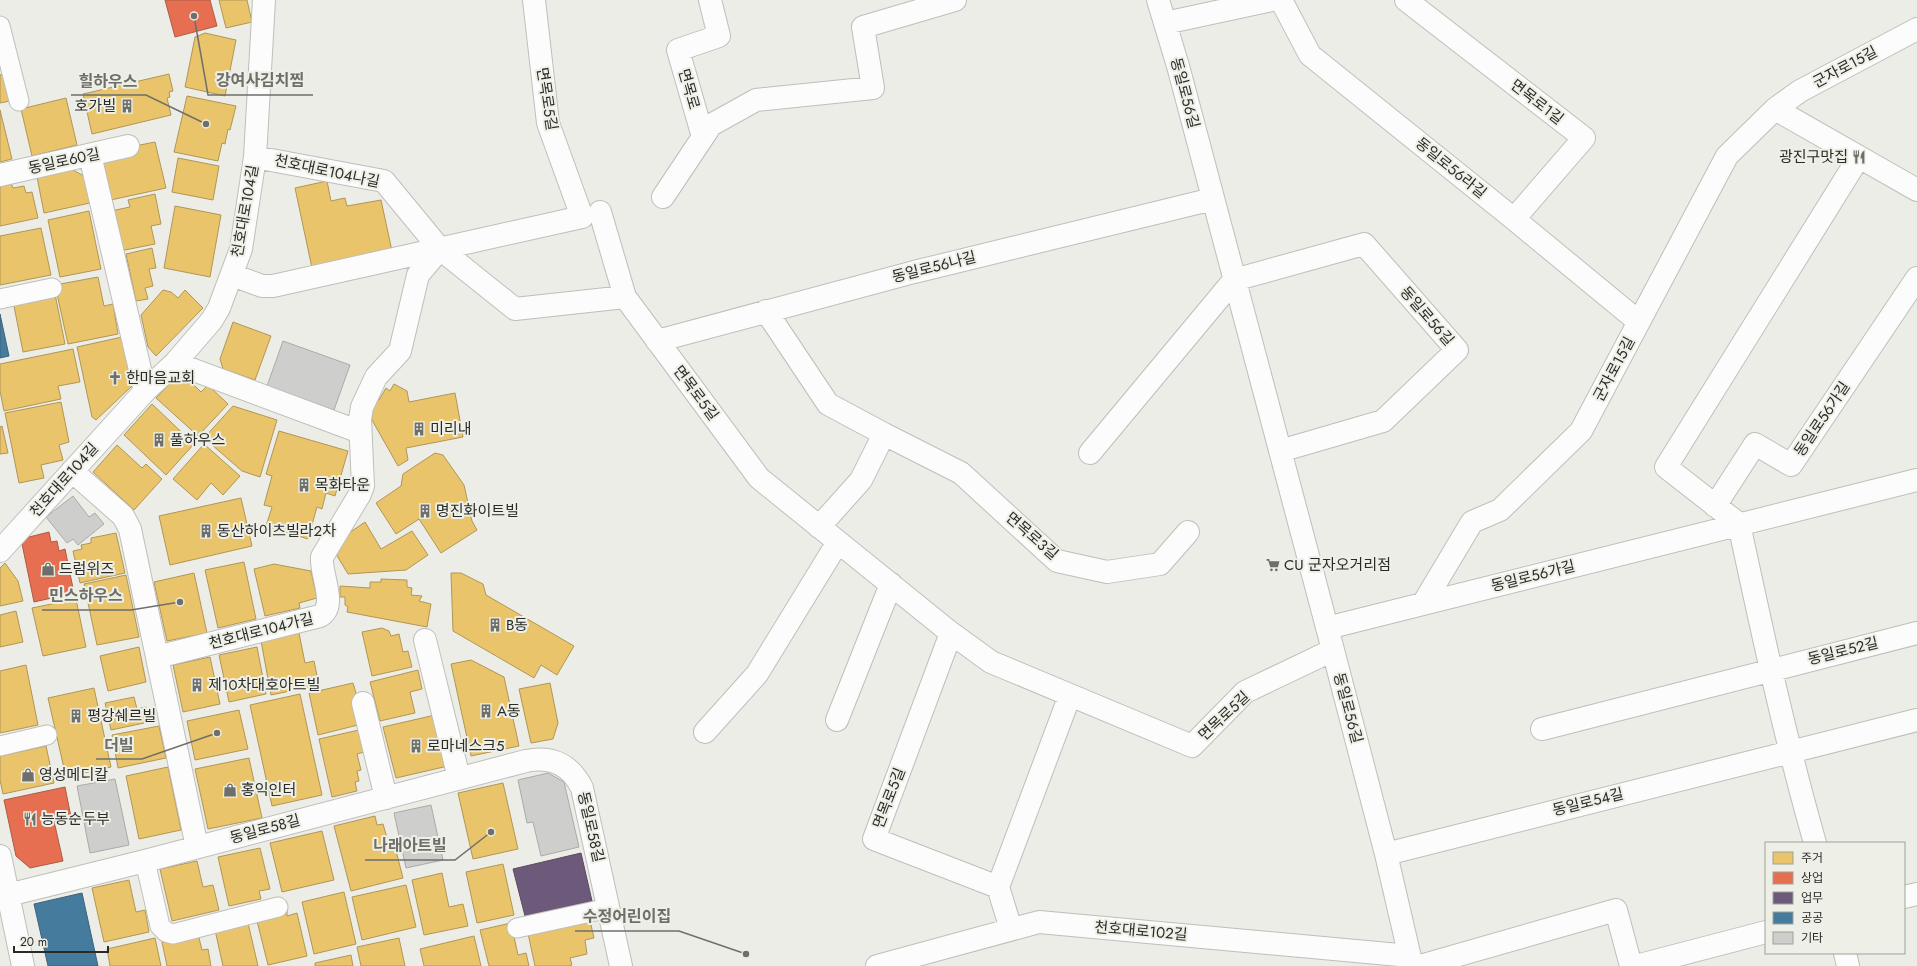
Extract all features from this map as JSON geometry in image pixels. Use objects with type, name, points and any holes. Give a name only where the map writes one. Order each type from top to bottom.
[{"type":"street","name":"천호대로104길","points":[[0,551],[145,391],[175,363],[216,314],[241,249],[255,157],[264,0]]},
{"type":"street","name":"면목로5길","points":[[534,0],[548,123],[591,215],[625,297],[759,478],[819,527],[951,633],[991,662],[1192,746],[1245,692],[1333,650]]},
{"type":"street","name":"면목로","points":[[704,137],[678,50],[719,36],[710,0]]},
{"type":"street","points":[[663,197],[711,126],[756,100],[872,88],[863,27],[955,0]]},
{"type":"street","name":"동일로56길","points":[[1158,0],[1213,199],[1333,650],[1414,963]]},
{"type":"street","points":[[1165,23],[1272,0]]},
{"type":"street","name":"동일로56라길","points":[[1281,0],[1310,56],[1514,219],[1639,322]]},
{"type":"street","name":"면목로1길","points":[[1406,0],[1584,138],[1514,219]]},
{"type":"street","name":"군자로15길","points":[[1423,604],[1472,522],[1500,510],[1581,431],[1726,156],[1775,108],[1800,91],[1917,29]]},
{"type":"street","points":[[1775,108],[1917,190]]},
{"type":"street","name":"동일로60길","points":[[0,175],[128,146]]},
{"type":"street","points":[[90,155],[145,391]]},
{"type":"street","name":"천호대로104나길","points":[[255,157],[384,181],[440,249],[516,309],[625,297]]},
{"type":"street","points":[[1815,842],[1789,751],[1739,524],[1666,467],[1859,157]]},
{"type":"street","name":"동일로56나길","points":[[657,341],[914,272],[1213,199]]},
{"type":"street","points":[[232,275],[262,286],[273,286],[591,215]]},
{"type":"street","name":"동일로56길","points":[[1234,280],[1364,244],[1456,350],[1383,421],[1280,451]]},
{"type":"street","name":"천호대로104가길","points":[[157,657],[320,616],[327,610],[329,602],[321,565],[322,557],[360,494],[363,486],[360,432],[362,407],[376,378],[400,351],[418,275],[440,249]]},
{"type":"street","name":"동일로56가길","points":[[1715,506],[1756,444],[1790,465],[1917,278]]},
{"type":"street","points":[[1090,453],[1234,280]]},
{"type":"street","name":"면목로3길","points":[[766,311],[828,404],[961,473],[1057,561],[1107,572],[1160,564],[1188,532]]},
{"type":"street","points":[[175,363],[360,432]]},
{"type":"street","points":[[819,527],[861,480],[884,434]]},
{"type":"street","points":[[72,471],[123,516],[128,524],[198,847]]},
{"type":"street","name":"동일로56가길","points":[[1327,628],[1917,480]]},
{"type":"street","points":[[705,732],[757,674],[838,542]]},
{"type":"street","points":[[837,720],[891,584]]},
{"type":"street","name":"면목로5길","points":[[951,633],[874,839],[998,887]]},
{"type":"street","name":"동일로52길","points":[[1770,670],[1917,633]]},
{"type":"street","points":[[425,640],[458,778]]},
{"type":"street","points":[[1542,729],[1770,670]]},
{"type":"street","points":[[1011,929],[998,887],[1070,695]]},
{"type":"street","points":[[363,703],[386,798]]},
{"type":"street","points":[[1789,751],[1917,720]]},
{"type":"street","name":"동일로54길","points":[[1386,854],[1789,751]]},
{"type":"street","name":"동일로58길","points":[[8,895],[145,861],[458,778],[536,759],[551,760],[568,769],[580,782],[585,797],[621,966]]},
{"type":"street","points":[[0,856],[23,966]]},
{"type":"street","points":[[1905,897],[1917,894]]},
{"type":"street","points":[[1414,963],[1616,910],[1631,966]]},
{"type":"street","name":"천호대로102길","points":[[877,966],[1039,922],[1414,963]]},
{"type":"street","points":[[1636,966],[1765,932]]},
{"type":"street","points":[[1845,954],[1848,966]]},
{"type":"lane","points":[[0,26],[19,101]]},
{"type":"lane","points":[[0,299],[52,288]]},
{"type":"lane","points":[[0,746],[47,735]]},
{"type":"lane","points":[[145,861],[160,926],[166,932],[173,934],[278,907]]},
{"type":"lane","points":[[517,928],[609,908]]},
{"type":"building: 주거","points":[[219,0],[247,0],[252,22],[226,28]]},
{"type":"building: 주거","points":[[205,33],[236,40],[225,96],[185,87],[195,37]]},
{"type":"building: 주거","points":[[4,74],[10,101],[0,103],[0,75]]},
{"type":"building: 주거","name":"호가빌","points":[[169,74],[173,91],[169,92],[170,97],[167,98],[171,115],[92,134],[83,94]]},
{"type":"building: 주거","points":[[187,96],[236,106],[230,130],[228,129],[225,144],[222,143],[218,161],[174,152]]},
{"type":"building: 주거","points":[[66,98],[77,145],[32,156],[21,109]]},
{"type":"building: 주거","points":[[0,110],[12,159],[0,162]]},
{"type":"building: 주거","points":[[155,142],[166,188],[106,201],[97,159],[135,146]]},
{"type":"building: 주거","points":[[178,158],[219,166],[213,200],[172,192]]},
{"type":"building: 주거","points":[[73,170],[84,176],[90,203],[44,213],[37,177]]},
{"type":"building: 주거","points":[[327,181],[331,201],[345,198],[347,206],[381,200],[392,251],[312,268],[295,188]]},
{"type":"building: 주거","points":[[11,183],[13,188],[24,186],[26,193],[32,192],[38,218],[0,226],[0,186]]},
{"type":"building: 주거","points":[[155,194],[161,224],[151,226],[155,244],[115,252],[106,212],[130,207],[128,200]]},
{"type":"building: 주거","points":[[175,206],[221,215],[210,277],[164,268]]},
{"type":"building: 주거","points":[[89,211],[101,269],[60,277],[48,220]]},
{"type":"building: 주거","points":[[41,228],[51,275],[0,285],[0,236]]},
{"type":"building: 주거","points":[[152,248],[156,268],[149,269],[153,286],[145,288],[148,299],[136,301],[126,254]]},
{"type":"building: 주거","points":[[98,277],[104,306],[113,304],[118,334],[68,344],[55,285]]},
{"type":"building: 주거","points":[[163,290],[171,292],[178,298],[185,290],[203,308],[156,356],[148,347],[141,315]]},
{"type":"building: 주거","points":[[55,294],[65,344],[23,352],[13,301]]},
{"type":"building: 주거","points":[[233,322],[271,336],[255,380],[223,369],[220,359]]},
{"type":"building: 주거","points":[[122,337],[132,386],[96,420],[92,417],[77,347]]},
{"type":"building: 주거","points":[[73,349],[80,382],[58,386],[61,399],[4,411],[0,391],[0,364]]},
{"type":"building: 주거","points":[[186,377],[201,392],[208,385],[228,404],[198,436],[156,398],[175,378],[181,383]]},
{"type":"building: 주거","name":"미리내","points":[[394,384],[407,391],[409,402],[455,393],[463,437],[406,448],[408,460],[398,466],[368,413],[377,399],[379,400],[386,388],[390,391]]},
{"type":"building: 주거","points":[[61,402],[69,442],[59,445],[63,460],[41,465],[44,478],[19,483],[5,413]]},
{"type":"building: 주거","name":"풀하우스","points":[[152,404],[194,444],[166,475],[124,435]]},
{"type":"building: 주거","points":[[233,406],[277,420],[260,477],[242,471],[204,438]]},
{"type":"building: 주거","points":[[2,426],[8,453],[0,454],[0,427]]},
{"type":"building: 주거","name":"목화타운","points":[[279,431],[348,451],[335,496],[326,493],[322,509],[317,507],[308,539],[266,526],[272,507],[264,505],[272,476],[266,474]]},
{"type":"building: 주거","points":[[204,444],[240,476],[223,495],[211,483],[197,500],[173,479]]},
{"type":"building: 주거","points":[[117,445],[142,468],[146,464],[162,479],[134,510],[93,472]]},
{"type":"building: 주거","name":"명진화이트빌","points":[[435,453],[443,455],[464,485],[472,521],[477,530],[441,553],[419,519],[396,534],[376,503],[401,486],[403,474]]},
{"type":"building: 주거","name":"동산하이츠빌라2차","points":[[241,498],[252,546],[170,565],[159,516]]},
{"type":"building: 주거","points":[[365,522],[381,549],[412,531],[428,555],[406,570],[348,574],[336,554],[349,533]]},
{"type":"building: 주거","points":[[116,533],[125,573],[80,583],[73,551],[82,549],[81,545],[91,543],[91,538]]},
{"type":"building: 주거","points":[[244,562],[256,619],[218,628],[205,570]]},
{"type":"building: 주거","points":[[5,563],[18,581],[23,601],[0,606],[0,568]]},
{"type":"building: 주거","points":[[274,564],[311,571],[317,598],[299,603],[300,608],[265,616],[254,569]]},
{"type":"building: 주거","points":[[194,573],[207,633],[167,641],[154,582]]},
{"type":"building: 주거","name":"B동","points":[[451,573],[461,573],[483,584],[486,595],[574,646],[557,675],[541,665],[534,678],[453,631]]},
{"type":"building: 주거","points":[[126,575],[139,637],[97,645],[84,584]]},
{"type":"building: 주거","points":[[381,579],[407,580],[407,587],[412,588],[411,595],[422,596],[419,601],[431,604],[427,627],[347,612],[348,607],[345,605],[345,597],[340,597],[340,586],[370,588],[370,582],[381,582]]},
{"type":"building: 주거","points":[[76,599],[86,647],[43,656],[32,608]]},
{"type":"building: 주거","points":[[16,611],[23,642],[0,647],[0,615]]},
{"type":"building: 주거","points":[[382,628],[389,631],[391,636],[399,634],[403,652],[408,651],[412,667],[372,676],[362,632]]},
{"type":"building: 주거","points":[[299,633],[305,663],[314,661],[319,685],[271,695],[261,641]]},
{"type":"building: 주거","points":[[139,647],[146,682],[108,691],[100,656]]},
{"type":"building: 주거","points":[[257,647],[266,694],[229,702],[219,655]]},
{"type":"building: 주거","name":"제10차대호아트빌","points":[[210,657],[220,704],[183,712],[173,665]]},
{"type":"building: 주거","name":"A동","points":[[471,660],[504,677],[519,746],[471,756],[451,664]]},
{"type":"building: 주거","points":[[26,665],[38,725],[0,733],[0,671]]},
{"type":"building: 주거","points":[[418,670],[422,689],[410,692],[415,713],[380,721],[370,682]]},
{"type":"building: 주거","points":[[353,683],[359,703],[358,725],[318,735],[309,693]]},
{"type":"building: 주거","points":[[550,683],[558,723],[553,739],[531,743],[519,689]]},
{"type":"building: 주거","name":"평강쉐르빌","points":[[94,688],[111,767],[66,777],[48,698]]},
{"type":"building: 주거","points":[[300,694],[322,795],[272,806],[250,705]]},
{"type":"building: 주거","points":[[134,697],[137,709],[146,707],[149,722],[111,730],[105,703]]},
{"type":"building: 주거","points":[[239,710],[248,749],[195,760],[187,721]]},
{"type":"building: 주거","name":"로마네스크5","points":[[435,715],[448,766],[396,778],[383,727]]},
{"type":"building: 주거","points":[[159,726],[166,758],[118,768],[112,735]]},
{"type":"building: 주거","points":[[359,730],[364,752],[357,754],[361,770],[357,771],[359,781],[355,782],[357,791],[332,797],[319,739]]},
{"type":"building: 주거","points":[[46,746],[54,783],[3,794],[0,780],[0,756]]},
{"type":"building: 주거","points":[[249,758],[262,818],[208,829],[195,769]]},
{"type":"building: 주거","points":[[168,767],[181,830],[139,839],[126,776]]},
{"type":"building: 주거","points":[[503,783],[518,849],[473,859],[458,793]]},
{"type":"building: 주거","points":[[375,816],[377,825],[383,824],[388,841],[393,839],[403,878],[351,891],[334,826]]},
{"type":"building: 주거","points":[[322,831],[334,880],[282,892],[270,843]]},
{"type":"building: 주거","points":[[260,848],[270,889],[259,891],[261,899],[229,906],[218,857]]},
{"type":"building: 주거","points":[[197,861],[203,887],[213,885],[219,910],[172,921],[160,869]]},
{"type":"building: 주거","points":[[503,864],[514,915],[477,923],[466,872]]},
{"type":"building: 주거","points":[[442,873],[449,907],[463,904],[468,926],[424,935],[412,880]]},
{"type":"building: 주거","points":[[129,880],[136,912],[145,910],[149,932],[104,942],[92,888]]},
{"type":"building: 주거","points":[[406,885],[416,927],[362,940],[352,897]]},
{"type":"building: 주거","points":[[344,892],[356,944],[314,954],[302,902]]},
{"type":"building: 주거","points":[[287,911],[287,916],[297,913],[307,956],[268,965],[257,921],[270,915]]},
{"type":"building: 주거","points":[[589,916],[594,938],[585,940],[587,954],[570,958],[572,965],[569,966],[535,966],[527,929]]},
{"type":"building: 주거","points":[[248,923],[258,966],[223,966],[215,930]]},
{"type":"building: 주거","points":[[511,923],[518,955],[526,953],[529,966],[489,966],[480,930]]},
{"type":"building: 주거","points":[[198,934],[202,950],[208,949],[211,966],[167,966],[162,942]]},
{"type":"building: 주거","points":[[474,936],[481,966],[424,966],[420,949]]},
{"type":"building: 주거","points":[[155,938],[161,966],[110,966],[107,949]]},
{"type":"building: 주거","points":[[399,938],[405,966],[361,966],[357,947]]},
{"type":"building: 주거","points":[[351,955],[353,966],[315,966],[315,963]]},
{"type":"building: 상업","points":[[165,0],[210,0],[217,26],[175,37]]},
{"type":"building: 상업","points":[[49,532],[51,542],[57,541],[59,551],[65,549],[74,593],[34,602],[21,539]]},
{"type":"building: 상업","points":[[65,787],[71,817],[54,821],[63,861],[30,868],[16,856],[4,800]]},
{"type":"building: 업무","points":[[581,853],[592,901],[525,916],[513,869]]},
{"type":"building: 공공","points":[[0,314],[9,356],[0,358]]},
{"type":"building: 공공","points":[[82,893],[98,966],[48,966],[34,904]]},
{"type":"building: 기타","points":[[283,341],[350,365],[334,410],[267,386]]},
{"type":"building: 기타","points":[[73,496],[89,517],[95,513],[104,524],[78,545],[73,539],[67,543],[46,517]]},
{"type":"building: 기타","points":[[548,773],[564,782],[579,847],[541,856],[533,822],[527,823],[518,780]]},
{"type":"building: 기타","points":[[115,779],[129,845],[90,853],[77,786]]},
{"type":"building: 기타","points":[[431,805],[443,860],[406,868],[394,813]]},
{"type":"place","name":"강여사김치찜","points":[[194,16]]},
{"type":"place","name":"호가빌","points":[[127,106]]},
{"type":"place","name":"힐하우스","points":[[206,124]]},
{"type":"place","name":"광진구맛집","points":[[1859,157]]},
{"type":"place","name":"한마음교회","points":[[115,378]]},
{"type":"place","name":"미리내","points":[[419,429]]},
{"type":"place","name":"풀하우스","points":[[159,440]]},
{"type":"place","name":"목화타운","points":[[304,485]]},
{"type":"place","name":"명진화이트빌","points":[[425,511]]},
{"type":"place","name":"동산하이츠빌라2차","points":[[206,531]]},
{"type":"place","name":"CU 군자오거리점","points":[[1273,565]]},
{"type":"place","name":"드럼위즈","points":[[48,569]]},
{"type":"place","name":"민스하우스","points":[[180,602]]},
{"type":"place","name":"B동","points":[[495,625]]},
{"type":"place","name":"제10차대호아트빌","points":[[197,685]]},
{"type":"place","name":"A동","points":[[486,711]]},
{"type":"place","name":"평강쉐르빌","points":[[76,716]]},
{"type":"place","name":"더빌","points":[[217,733]]},
{"type":"place","name":"로마네스크5","points":[[416,746]]},
{"type":"place","name":"영성메디칼","points":[[28,775]]},
{"type":"place","name":"홍익인터","points":[[230,790]]},
{"type":"place","name":"능동순두부","points":[[30,819]]},
{"type":"place","name":"나래아트빌","points":[[491,832]]},
{"type":"place","name":"수정어린이집","points":[[746,954]]}]
